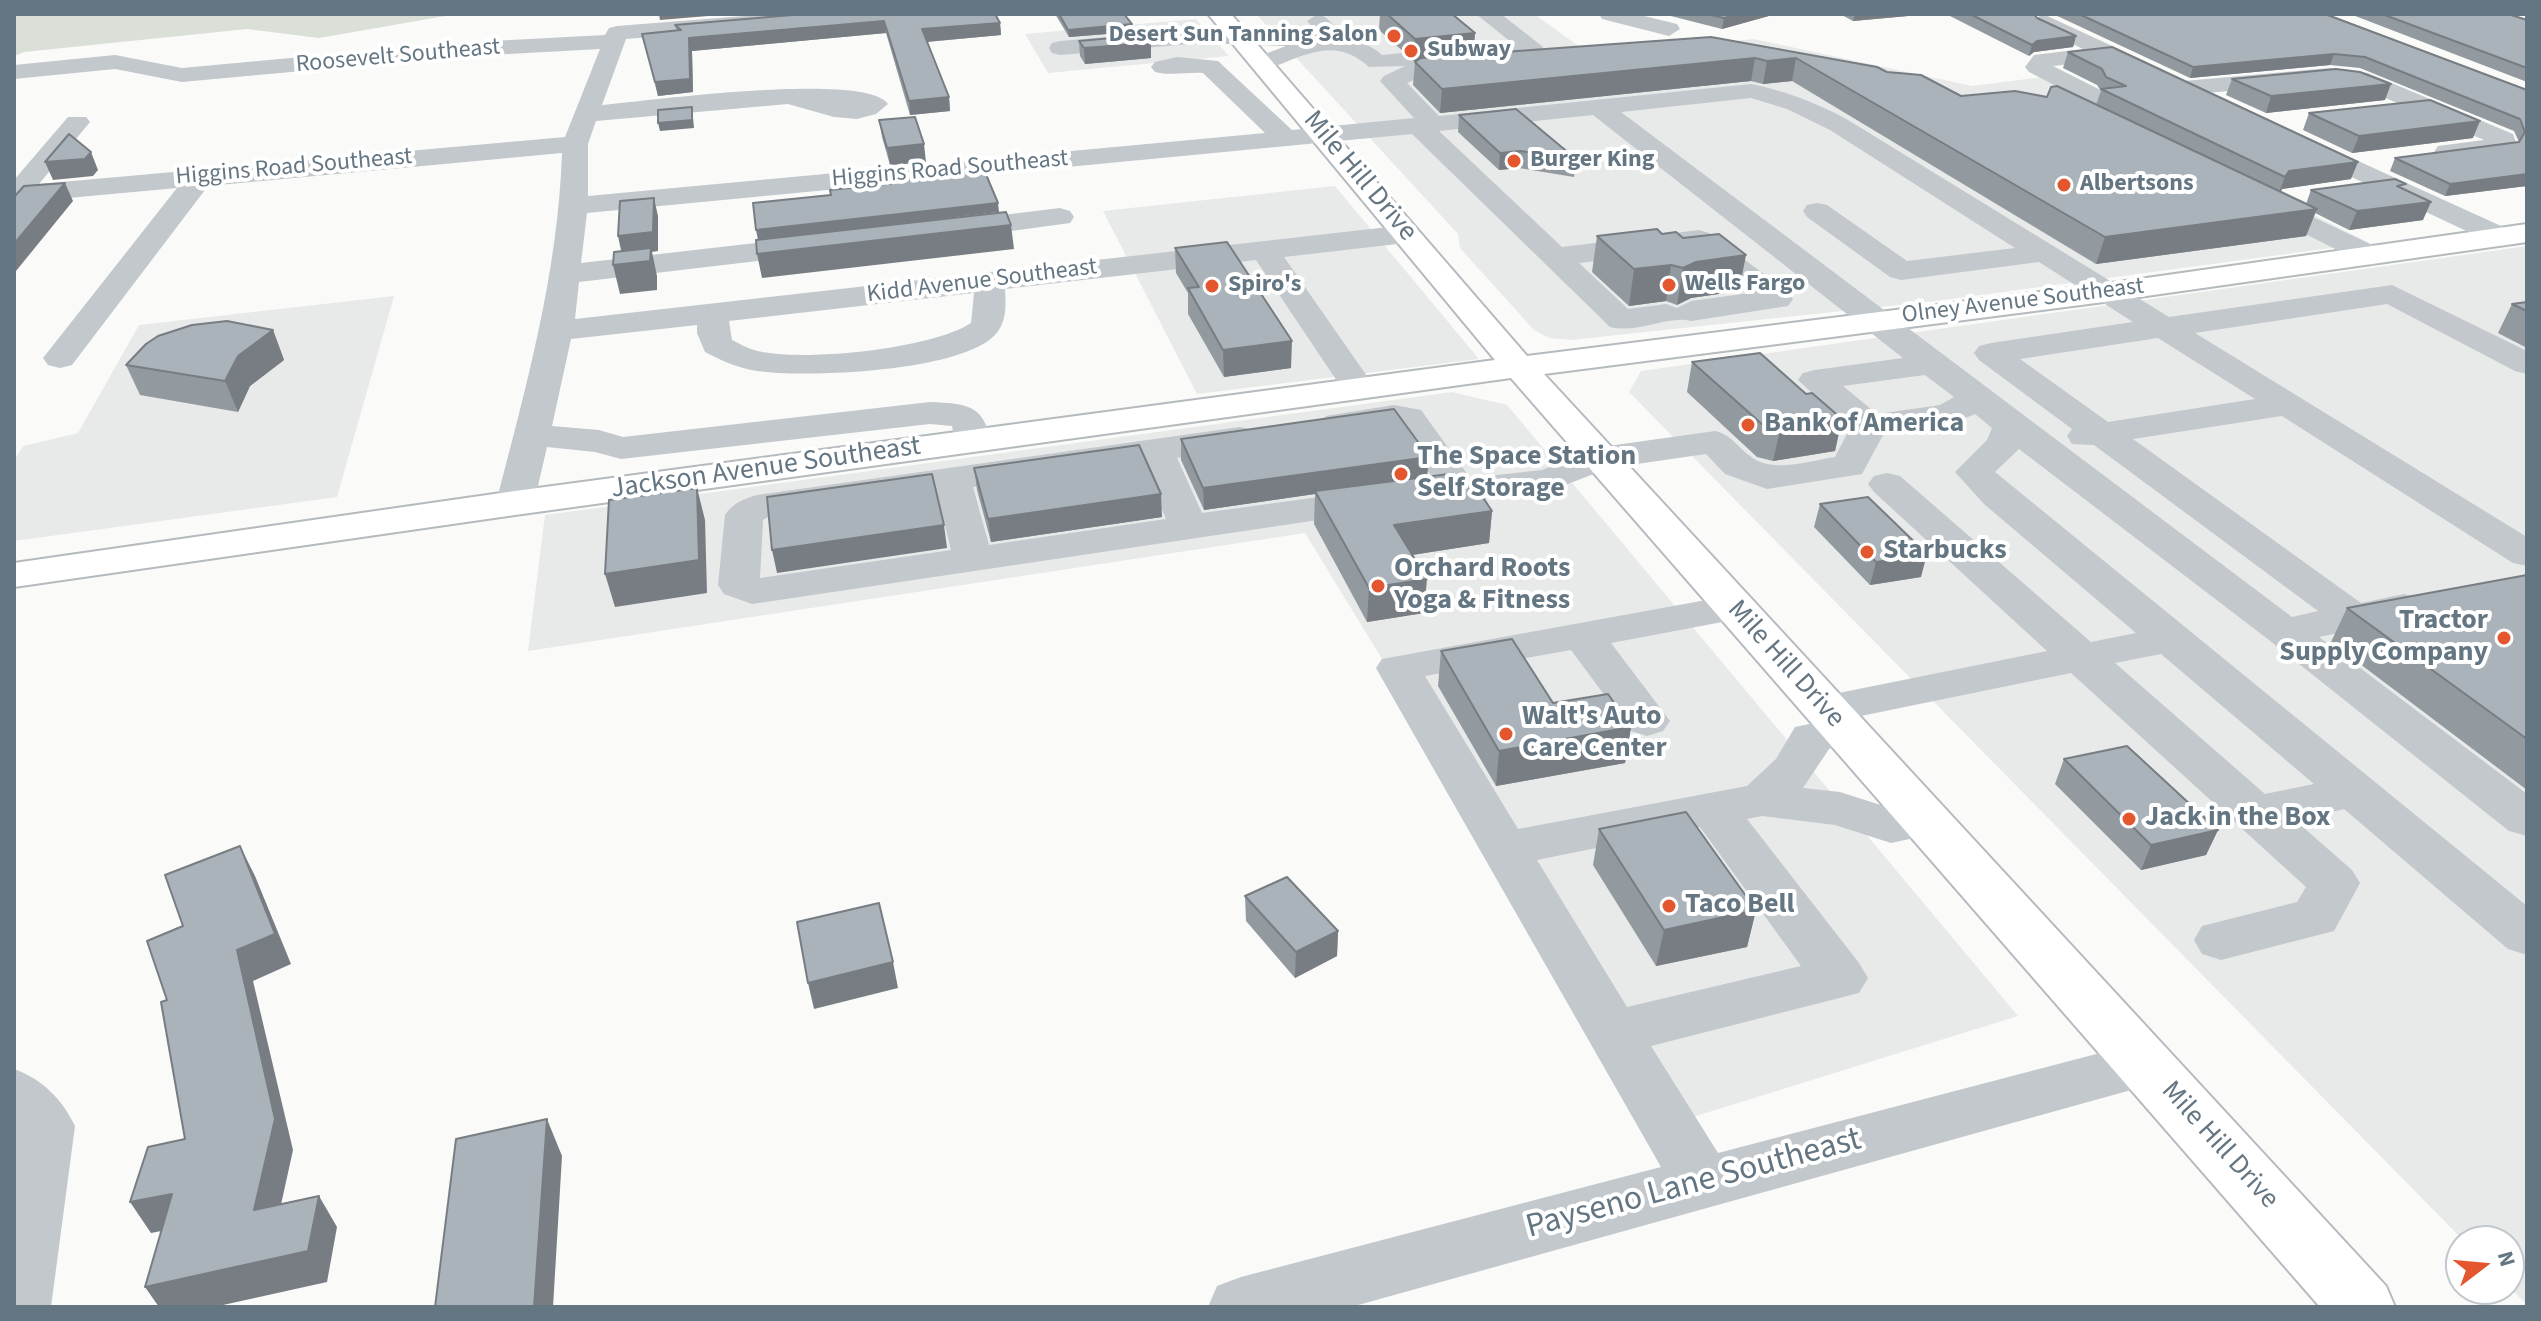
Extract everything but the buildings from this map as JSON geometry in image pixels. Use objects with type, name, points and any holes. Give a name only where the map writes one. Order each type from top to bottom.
[{"type":"main road","name":"Mile Hill Drive","points":[[1219,14],[1326,135],[1519,367],[2362,1307]]},
{"type":"main road","name":"Olney Avenue Southeast","points":[[1519,367],[2104,293],[2514,235]]},
{"type":"main road","name":"Jackson Avenue Southeast","points":[[14,575],[515,503],[1519,367]]},
{"type":"street","name":"Roosevelt Southeast","points":[[14,72],[115,62],[182,75],[850,14]]},
{"type":"street","points":[[1384,72],[1493,51],[1532,47],[1487,14]]},
{"type":"street","points":[[1610,14],[1674,39],[1648,51]]},
{"type":"street","points":[[1316,19],[1344,32],[1361,48],[1425,124],[1555,257],[1621,320],[1777,299],[1699,239],[1555,257]]},
{"type":"street","points":[[2043,21],[2223,106]]},
{"type":"street","points":[[1465,27],[1493,51]]},
{"type":"street","points":[[1060,48],[1202,36],[1344,32]]},
{"type":"street","points":[[1263,63],[1344,32]]},
{"type":"street","points":[[515,503],[557,331],[574,206],[575,144],[616,37]]},
{"type":"street","points":[[2052,100],[2171,146],[2037,67],[2042,60],[2110,53]]},
{"type":"street","points":[[1384,72],[1555,59]]},
{"type":"street","points":[[1163,67],[1177,64],[1210,66],[1286,139]]},
{"type":"street","points":[[2184,88],[2330,75],[2360,78],[2504,139],[2504,145],[2426,155]]},
{"type":"street","name":"Higgins Road Southeast","points":[[574,206],[1286,139],[1751,91],[1782,97],[1839,125],[2286,405],[2524,574]]},
{"type":"street","points":[[586,114],[791,97]]},
{"type":"street","points":[[1599,107],[2527,819]]},
{"type":"street","points":[[2384,111],[2430,107]]},
{"type":"street","points":[[15,195],[77,122]]},
{"type":"street","points":[[2292,124],[2348,177],[2392,172],[2514,235]]},
{"type":"street","name":"Higgins Road Southeast","points":[[15,195],[575,144]]},
{"type":"street","points":[[60,358],[201,176]]},
{"type":"street","points":[[2348,226],[2300,197],[2242,181],[2372,256]]},
{"type":"street","points":[[1817,211],[1901,271],[2043,253]]},
{"type":"street","points":[[918,234],[1060,217]]},
{"type":"street","name":"Kidd Avenue Southeast","points":[[557,331],[990,281],[1272,263],[1406,234]]},
{"type":"street","points":[[565,274],[846,242]]},
{"type":"street","points":[[1272,263],[1359,266]]},
{"type":"street","points":[[1272,263],[1359,389]]},
{"type":"street","points":[[713,313],[713,333],[717,345],[755,361],[779,364],[897,358],[947,349],[983,330],[988,320],[990,281]]},
{"type":"street","points":[[2353,617],[1991,353],[2392,294],[2527,364]]},
{"type":"street","points":[[2455,326],[2513,318]]},
{"type":"street","points":[[1933,364],[1815,380],[1869,426],[1949,414],[1977,399]]},
{"type":"street","points":[[2286,405],[2101,433],[2023,434],[2004,444],[1974,472],[1998,496],[2527,935]]},
{"type":"street","points":[[532,435],[599,441],[621,448],[930,413],[956,414],[969,421],[973,441]]},
{"type":"street","points":[[1460,490],[1408,418],[1394,416],[757,507],[744,515],[739,585],[752,592],[1189,527],[1550,480],[1601,458],[1715,442],[1738,466],[1767,478],[1849,466],[1869,426]]},
{"type":"street","points":[[1155,450],[1189,527]]},
{"type":"street","points":[[952,479],[973,559]]},
{"type":"street","points":[[1887,484],[2334,883],[2315,917],[2221,940]]},
{"type":"street","points":[[2284,631],[2435,601]]},
{"type":"street","points":[[1703,1183],[1398,668],[1734,608]]},
{"type":"street","points":[[1582,635],[1647,721]]},
{"type":"street","points":[[1762,800],[1794,769],[1812,738],[1835,720],[2080,658],[2171,639]]},
{"type":"street","points":[[2256,813],[2354,791]]},
{"type":"street","points":[[1505,849],[1762,800],[1840,809],[1891,826],[1924,820]]},
{"type":"street","points":[[1613,1033],[1840,978],[1712,808]]},
{"type":"street","name":"Payseno Lane Southeast","points":[[1241,1307],[2146,1064]]},
{"type":"street","points":[[14,1093],[45,1126],[18,1307]]},
{"type":"street","points":[[2281,1216],[2374,1307]]},
{"type":"shaded area","points":[[14,14],[457,14],[319,38],[247,29],[24,52],[14,56]]},
{"type":"shaded area","points":[[1256,14],[1534,14],[1591,55],[1754,39],[1972,86],[2043,77],[2369,243],[1936,301],[1571,340],[1549,338],[1534,330],[1460,248],[1458,234]]},
{"type":"shaded area","points":[[1196,19],[1229,56],[1048,73],[1025,34]]},
{"type":"shaded area","points":[[1335,186],[1479,359],[1197,394],[1103,211]]},
{"type":"shaded area","points":[[2527,246],[2527,1305],[2525,1225],[2448,1225],[1629,392],[1641,371]]},
{"type":"shaded area","points":[[394,296],[337,497],[14,541],[14,461],[23,446],[78,433],[139,325]]},
{"type":"shaded area","points":[[1452,392],[1507,405],[2018,1016],[1667,1125],[1305,533],[528,651],[545,515]]},
{"type":"place","name":"Desert Sun Tanning Salon","points":[[1394,36]]},
{"type":"place","name":"Subway","points":[[1411,51]]},
{"type":"place","name":"Burger King","points":[[1514,161]]},
{"type":"place","name":"Albertsons","points":[[2064,185]]},
{"type":"place","name":"Wells Fargo","points":[[1669,285]]},
{"type":"place","name":"Spiro's","points":[[1212,286]]},
{"type":"place","name":"Bank of America","points":[[1748,425]]},
{"type":"place","name":"The Space Station Self Storage","points":[[1401,474]]},
{"type":"place","name":"Starbucks","points":[[1867,552]]},
{"type":"place","name":"Orchard Roots Yoga & Fitness","points":[[1378,586]]},
{"type":"place","name":"Tractor Supply Company","points":[[2504,638]]},
{"type":"place","name":"Walt's Auto Care Center","points":[[1506,734]]},
{"type":"place","name":"Jack in the Box","points":[[2129,819]]},
{"type":"place","name":"Taco Bell","points":[[1669,906]]}]
